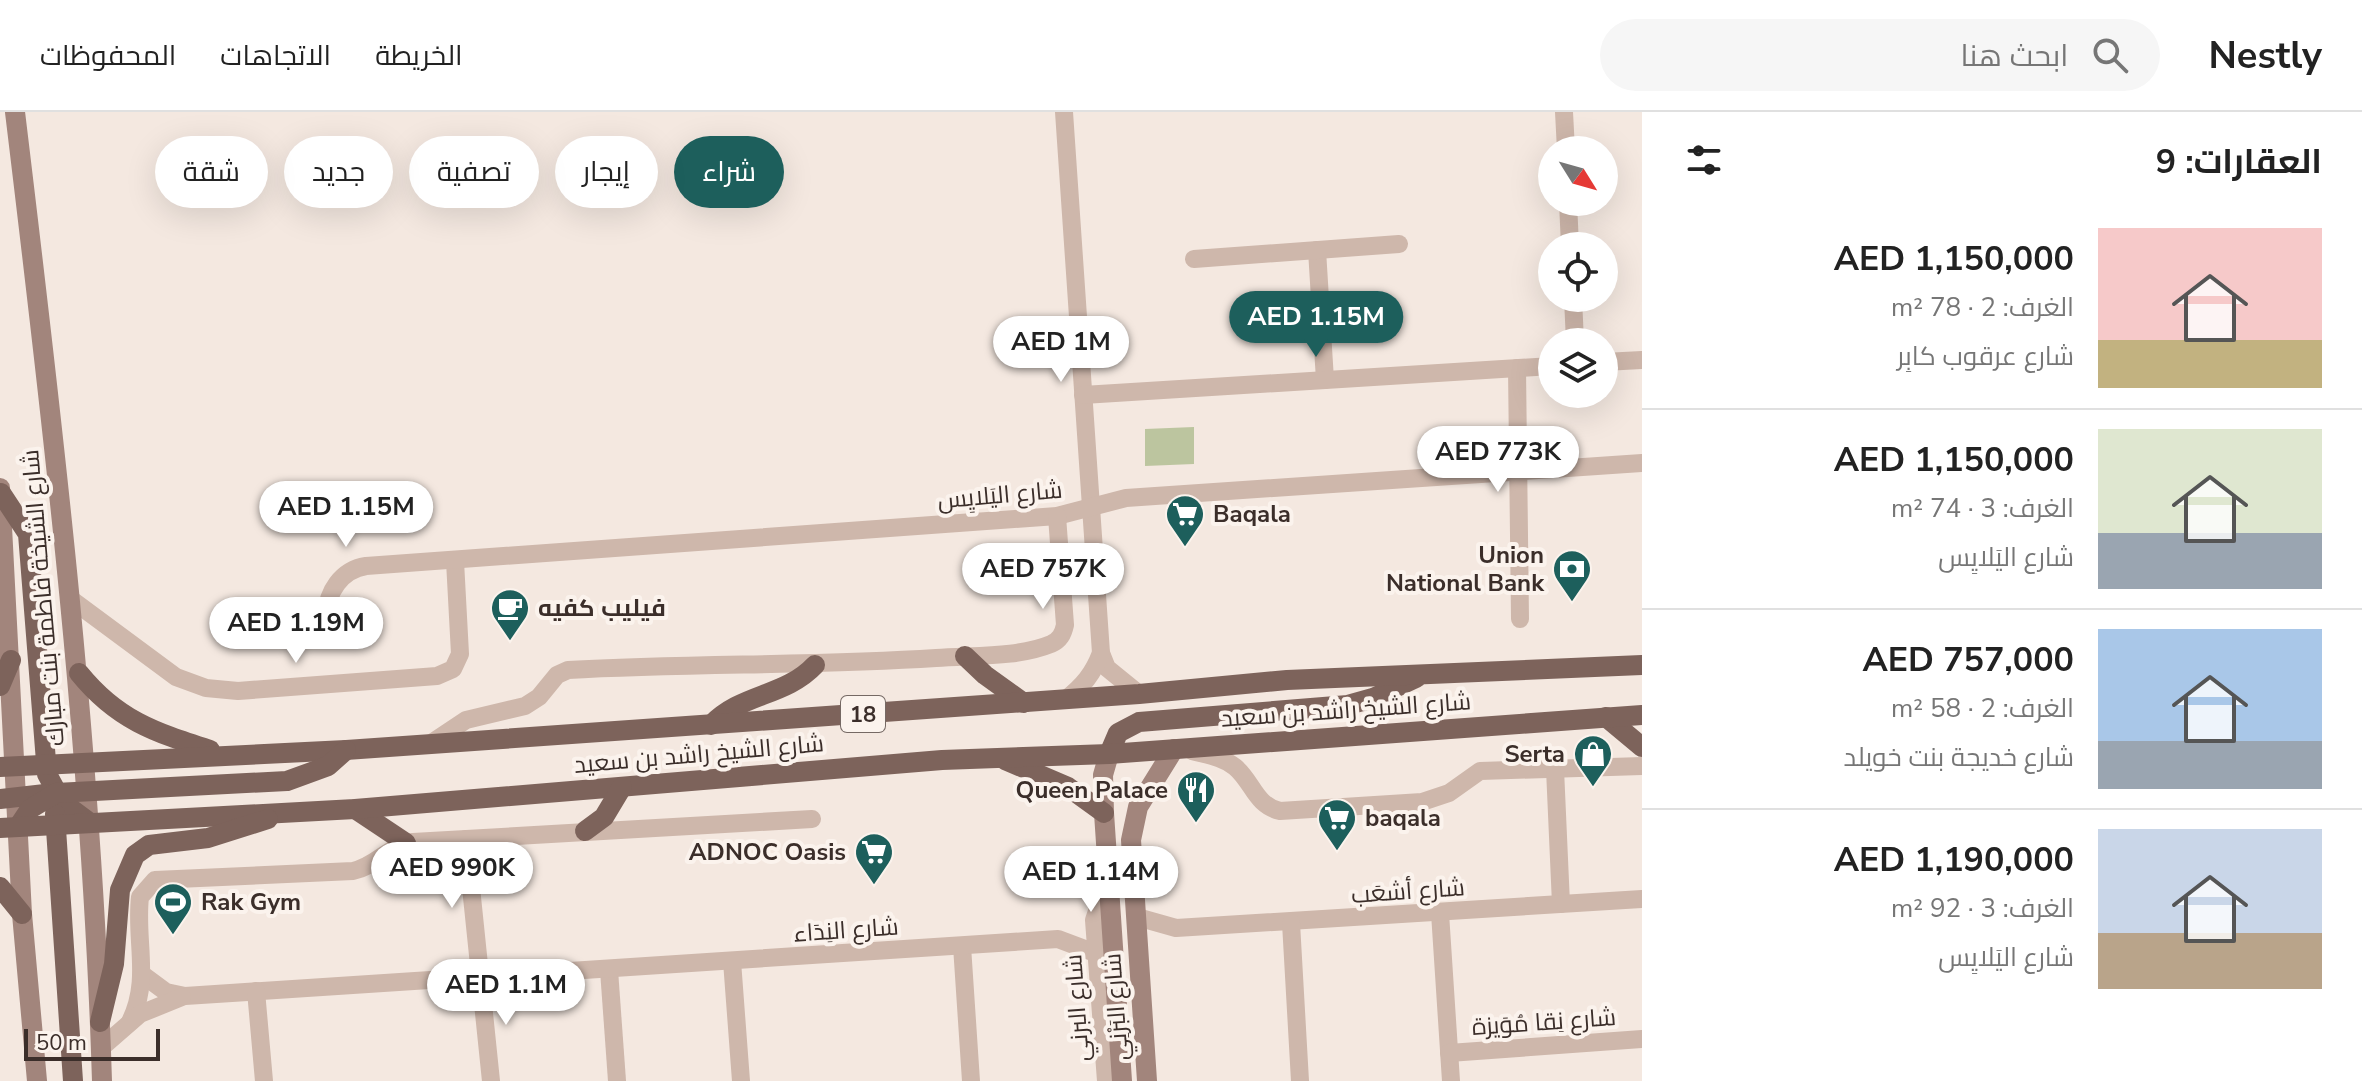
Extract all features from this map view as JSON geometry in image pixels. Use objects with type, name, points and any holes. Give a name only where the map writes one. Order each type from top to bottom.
[{"type":"main road","name":"شارع الشيخة فاطمة بنت مبارك","points":[[15,112],[79,673],[102,1081]]},
{"type":"main road","name":"شارع الشيخة فاطمة بنت مبارك","points":[[0,484],[11,660],[9,827],[22,914],[37,1081]]},
{"type":"main road","points":[[1,493],[28,534],[46,764],[57,824],[73,1081]]},
{"type":"main road","points":[[965,656],[1024,703]]},
{"type":"main road","points":[[0,686],[11,660]]},
{"type":"main road","points":[[711,725],[742,701],[793,684],[815,665]]},
{"type":"main road","name":"شارع الشيخ راشد بن سعيد","points":[[8,767],[346,750],[1065,700],[1287,680],[1642,665]]},
{"type":"main road","points":[[79,673],[99,698],[122,716],[157,733],[221,754]]},
{"type":"main road","points":[[1109,754],[1118,733],[1139,722],[1348,705],[1373,698],[1419,676]]},
{"type":"main road","name":"شارع الشيخ راشد بن سعيد","points":[[9,827],[355,809],[998,757],[1109,754],[1642,715]]},
{"type":"main road","points":[[1606,717],[1642,747]]},
{"type":"main road","name":"شارع البَرْنِي","points":[[1147,1081],[1131,840],[1146,791],[1178,748]]},
{"type":"main road","points":[[9,799],[51,793],[287,781],[328,766],[346,750]]},
{"type":"main road","name":"شارع البَرْنِي","points":[[1109,754],[1103,775],[1104,813],[1122,1081]]},
{"type":"main road","points":[[998,757],[1055,780],[1104,813]]},
{"type":"main road","points":[[9,827],[84,762]]},
{"type":"main road","points":[[8,767],[34,777],[70,810],[89,822]]},
{"type":"main road","points":[[585,831],[604,817],[622,787]]},
{"type":"main road","points":[[355,809],[406,843]]},
{"type":"main road","points":[[100,1022],[114,964],[120,890],[135,855],[149,845],[227,834],[280,813]]},
{"type":"main road","points":[[0,887],[22,914]]},
{"type":"street","points":[[1064,112],[1101,653],[1107,668],[1139,694]]},
{"type":"street","points":[[1564,112],[1565,136]]},
{"type":"street","points":[[1194,259],[1399,244]]},
{"type":"street","points":[[1317,250],[1325,380]]},
{"type":"street","points":[[1618,361],[1642,360]]},
{"type":"street","points":[[1083,395],[1538,367]]},
{"type":"street","points":[[1517,368],[1520,619]]},
{"type":"street","name":"شارع اليَلايِس","points":[[326,616],[329,597],[340,581],[361,575],[373,567],[1057,516],[1126,498],[1642,463]]},
{"type":"street","points":[[430,744],[466,720],[525,706],[539,697],[552,678],[568,670],[738,661],[815,665],[965,656],[1046,646],[1061,636],[1065,625],[1057,516]]},
{"type":"street","points":[[72,600],[162,669],[206,688],[238,691],[437,676],[453,669],[460,654],[455,561]]},
{"type":"street","points":[[1065,700],[1083,686],[1095,670],[1101,653]]},
{"type":"street","points":[[1178,748],[1228,762],[1245,777],[1261,803],[1280,811],[1422,802],[1449,793],[1480,771],[1642,766]]},
{"type":"street","points":[[1555,769],[1561,904]]},
{"type":"street","points":[[130,1022],[139,1001],[143,975],[140,897],[155,880],[353,871],[369,866],[406,843],[812,819]]},
{"type":"street","points":[[466,839],[491,1081]]},
{"type":"street","name":"شارع البرني","points":[[1106,1081],[1094,920],[1100,902],[1111,890]]},
{"type":"street","name":"شارع أشعَب","points":[[1137,917],[1176,928],[1642,899]]},
{"type":"street","points":[[1440,913],[1451,1081]]},
{"type":"street","name":"شارع النِدَاء","points":[[101,1048],[153,1006],[185,996],[1058,939],[1094,920]]},
{"type":"street","points":[[1291,923],[1300,1081]]},
{"type":"street","name":"شارع أشعَب","points":[[1137,945],[1176,928]]},
{"type":"street","name":"شارع النِدَاء","points":[[1058,939],[1098,954]]},
{"type":"street","points":[[962,946],[971,1081]]},
{"type":"street","points":[[732,961],[741,1081]]},
{"type":"street","points":[[609,970],[617,1081]]},
{"type":"street","name":"شارع النِدَاء","points":[[143,975],[166,992],[185,996]]},
{"type":"street","points":[[256,991],[264,1081]]},
{"type":"street","name":"شارع نِقا مُوَيزة","points":[[1449,1053],[1642,1039]]},
{"type":"green space","points":[[1194,427],[1194,464],[1145,466],[1145,429]]},
{"type":"place","name":"Baqala","points":[[1185,548]]},
{"type":"place","name":"Union National Bank","points":[[1572,603]]},
{"type":"place","name":"فيليب كفيه","points":[[510,642]]},
{"type":"place","name":"Serta","points":[[1593,788]]},
{"type":"place","name":"Queen Palace","points":[[1196,824]]},
{"type":"place","name":"baqala","points":[[1337,852]]},
{"type":"place","name":"ADNOC Oasis","points":[[874,886]]},
{"type":"place","name":"Rak Gym","points":[[173,936]]}]
